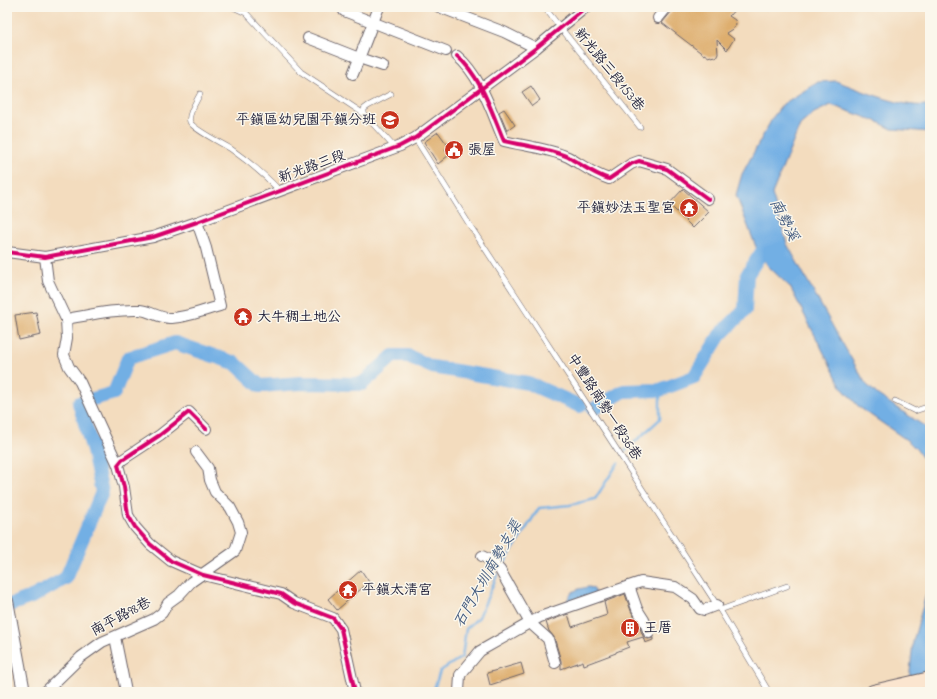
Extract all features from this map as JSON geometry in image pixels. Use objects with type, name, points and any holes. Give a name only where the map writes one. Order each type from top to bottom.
[{"type":"main road","points":[[873,692],[896,689],[930,679]]},
{"type":"street","points":[[353,74],[379,7]]},
{"type":"street","points":[[439,7],[458,11],[536,48]]},
{"type":"street","name":"新光路三段","points":[[7,252],[45,257],[153,237],[395,148],[415,138],[536,48],[586,7]]},
{"type":"street","points":[[658,18],[667,7]]},
{"type":"street","points":[[344,12],[446,51]]},
{"type":"street","points":[[308,38],[383,66]]},
{"type":"street","points":[[457,56],[464,62],[482,88],[504,141],[555,152],[597,175],[609,179],[631,164],[639,161],[667,169],[708,199]]},
{"type":"street","points":[[66,319],[106,312],[140,310],[169,318],[220,306],[206,248],[197,222]]},
{"type":"street","points":[[45,257],[48,281],[66,319],[67,338],[64,355],[69,367],[80,382],[118,465],[124,487],[128,515],[135,527],[150,544],[171,561],[203,574],[281,594],[294,603],[332,618],[341,629],[355,692]]},
{"type":"street","points":[[118,465],[122,460],[160,435],[189,412],[206,429]]},
{"type":"street","name":"南平路98巷","points":[[46,692],[81,656],[102,642],[154,619],[162,613],[168,603],[191,582],[235,551],[241,532],[238,522],[230,507],[214,492],[208,468],[196,452]]},
{"type":"street","points":[[482,556],[498,567],[530,623],[548,639],[555,663]]},
{"type":"street","points":[[459,692],[460,675],[480,651],[540,617],[641,582],[675,587],[693,599],[700,609],[704,610],[719,608]]},
{"type":"street","points":[[629,586],[637,609],[644,620],[649,633]]},
{"type":"street","points":[[7,601],[24,692]]},
{"type":"street","points":[[115,637],[126,692]]},
{"type":"lane","points":[[233,7],[246,13],[301,72],[364,114],[395,148]]},
{"type":"lane","name":"新光路三段153巷","points":[[544,7],[640,127]]},
{"type":"lane","points":[[200,94],[189,116],[190,122],[196,128],[230,149],[257,169],[280,191]]},
{"type":"lane","points":[[364,114],[364,109],[368,106],[391,94]]},
{"type":"lane","name":"中豐路南勢一段36巷","points":[[415,138],[719,608],[770,692]]},
{"type":"lane","points":[[895,400],[915,411],[930,406]]},
{"type":"lane","points":[[719,608],[787,586]]},
{"type":"water","points":[[836,81],[870,94],[897,102],[921,105],[930,104],[930,132],[892,129],[876,121],[831,105],[814,113],[800,125],[772,194],[787,244],[866,384],[878,395],[930,430],[930,469],[917,450],[908,441],[859,407],[842,388],[790,287],[768,266],[756,247],[736,195],[742,174],[773,117],[783,104],[818,82]]},
{"type":"water","points":[[930,580],[930,692],[908,692],[913,642]]},
{"type":"water","points":[[589,587],[593,588],[596,595],[566,605],[571,594],[580,589]]},
{"type":"building","points":[[673,7],[737,7],[729,16],[735,20],[736,24],[734,28],[726,33],[734,39],[727,50],[717,40],[718,54],[716,58],[713,56],[709,57],[704,55],[662,23],[672,11]]},
{"type":"building","points":[[531,86],[540,100],[532,106],[522,92]]},
{"type":"building","points":[[504,109],[515,125],[507,131],[499,112]]},
{"type":"building","points":[[438,132],[449,147],[445,149],[449,155],[438,164],[424,142]]},
{"type":"building","name":"平鎮妙法玉聖宮","points":[[683,189],[709,212],[693,228],[669,204]]},
{"type":"building","points":[[36,312],[41,335],[19,340],[15,315]]},
{"type":"building","name":"平鎮太清宮","points":[[361,570],[369,582],[337,610],[328,599]]},
{"type":"building","points":[[625,594],[643,636],[648,639],[653,638],[653,640],[645,643],[643,637],[627,642],[629,647],[616,653],[584,665],[583,661],[561,669],[561,661],[554,637],[549,631],[546,622],[568,614],[572,627],[607,615],[604,602]]},
{"type":"building","points":[[521,663],[524,674],[490,685],[487,673]]},
{"type":"waterway","points":[[594,409],[624,391],[660,390],[694,377],[720,335],[745,310],[747,275],[765,247],[772,241]]},
{"type":"waterway","points":[[7,606],[34,596],[66,578],[102,492],[93,451],[79,403],[114,393],[128,358],[175,343],[235,363],[260,386],[301,383],[362,384],[393,356],[408,356],[432,367],[528,383],[580,406]]},
{"type":"waterway","name":"石門大圳南勢支渠","points":[[625,451],[660,419],[660,390]]},
{"type":"waterway","name":"石門大圳南勢支渠","points":[[502,567],[539,508],[570,505],[595,499],[618,463]]},
{"type":"waterway","name":"石門大圳南勢支渠","points":[[433,692],[440,671],[462,657],[466,629],[479,617],[498,573]]},
{"type":"cycle path","points":[[7,252],[45,257],[153,237],[400,146],[415,138],[536,48],[586,7]]},
{"type":"cycle path","points":[[457,56],[473,74],[479,84],[504,141],[544,149],[560,154],[609,179],[631,164],[639,161],[667,169],[708,199]]},
{"type":"cycle path","points":[[206,429],[189,412],[160,435],[122,460],[118,465],[124,487],[128,515],[135,527],[150,544],[171,561],[203,575],[281,594],[294,603],[333,618],[341,629],[355,692]]},
{"type":"place","name":"平鎮區幼兒園平鎮分班","points":[[390,120]]},
{"type":"place","name":"張屋","points":[[454,150]]},
{"type":"place","name":"平鎮妙法玉聖宮","points":[[689,208]]},
{"type":"place","name":"大牛稠土地公","points":[[243,317]]},
{"type":"place","name":"平鎮太清宮","points":[[348,590]]},
{"type":"place","name":"王厝","points":[[630,628]]},
{"type":"water label","name":"南勢溪","points":[[784,220]]}]
